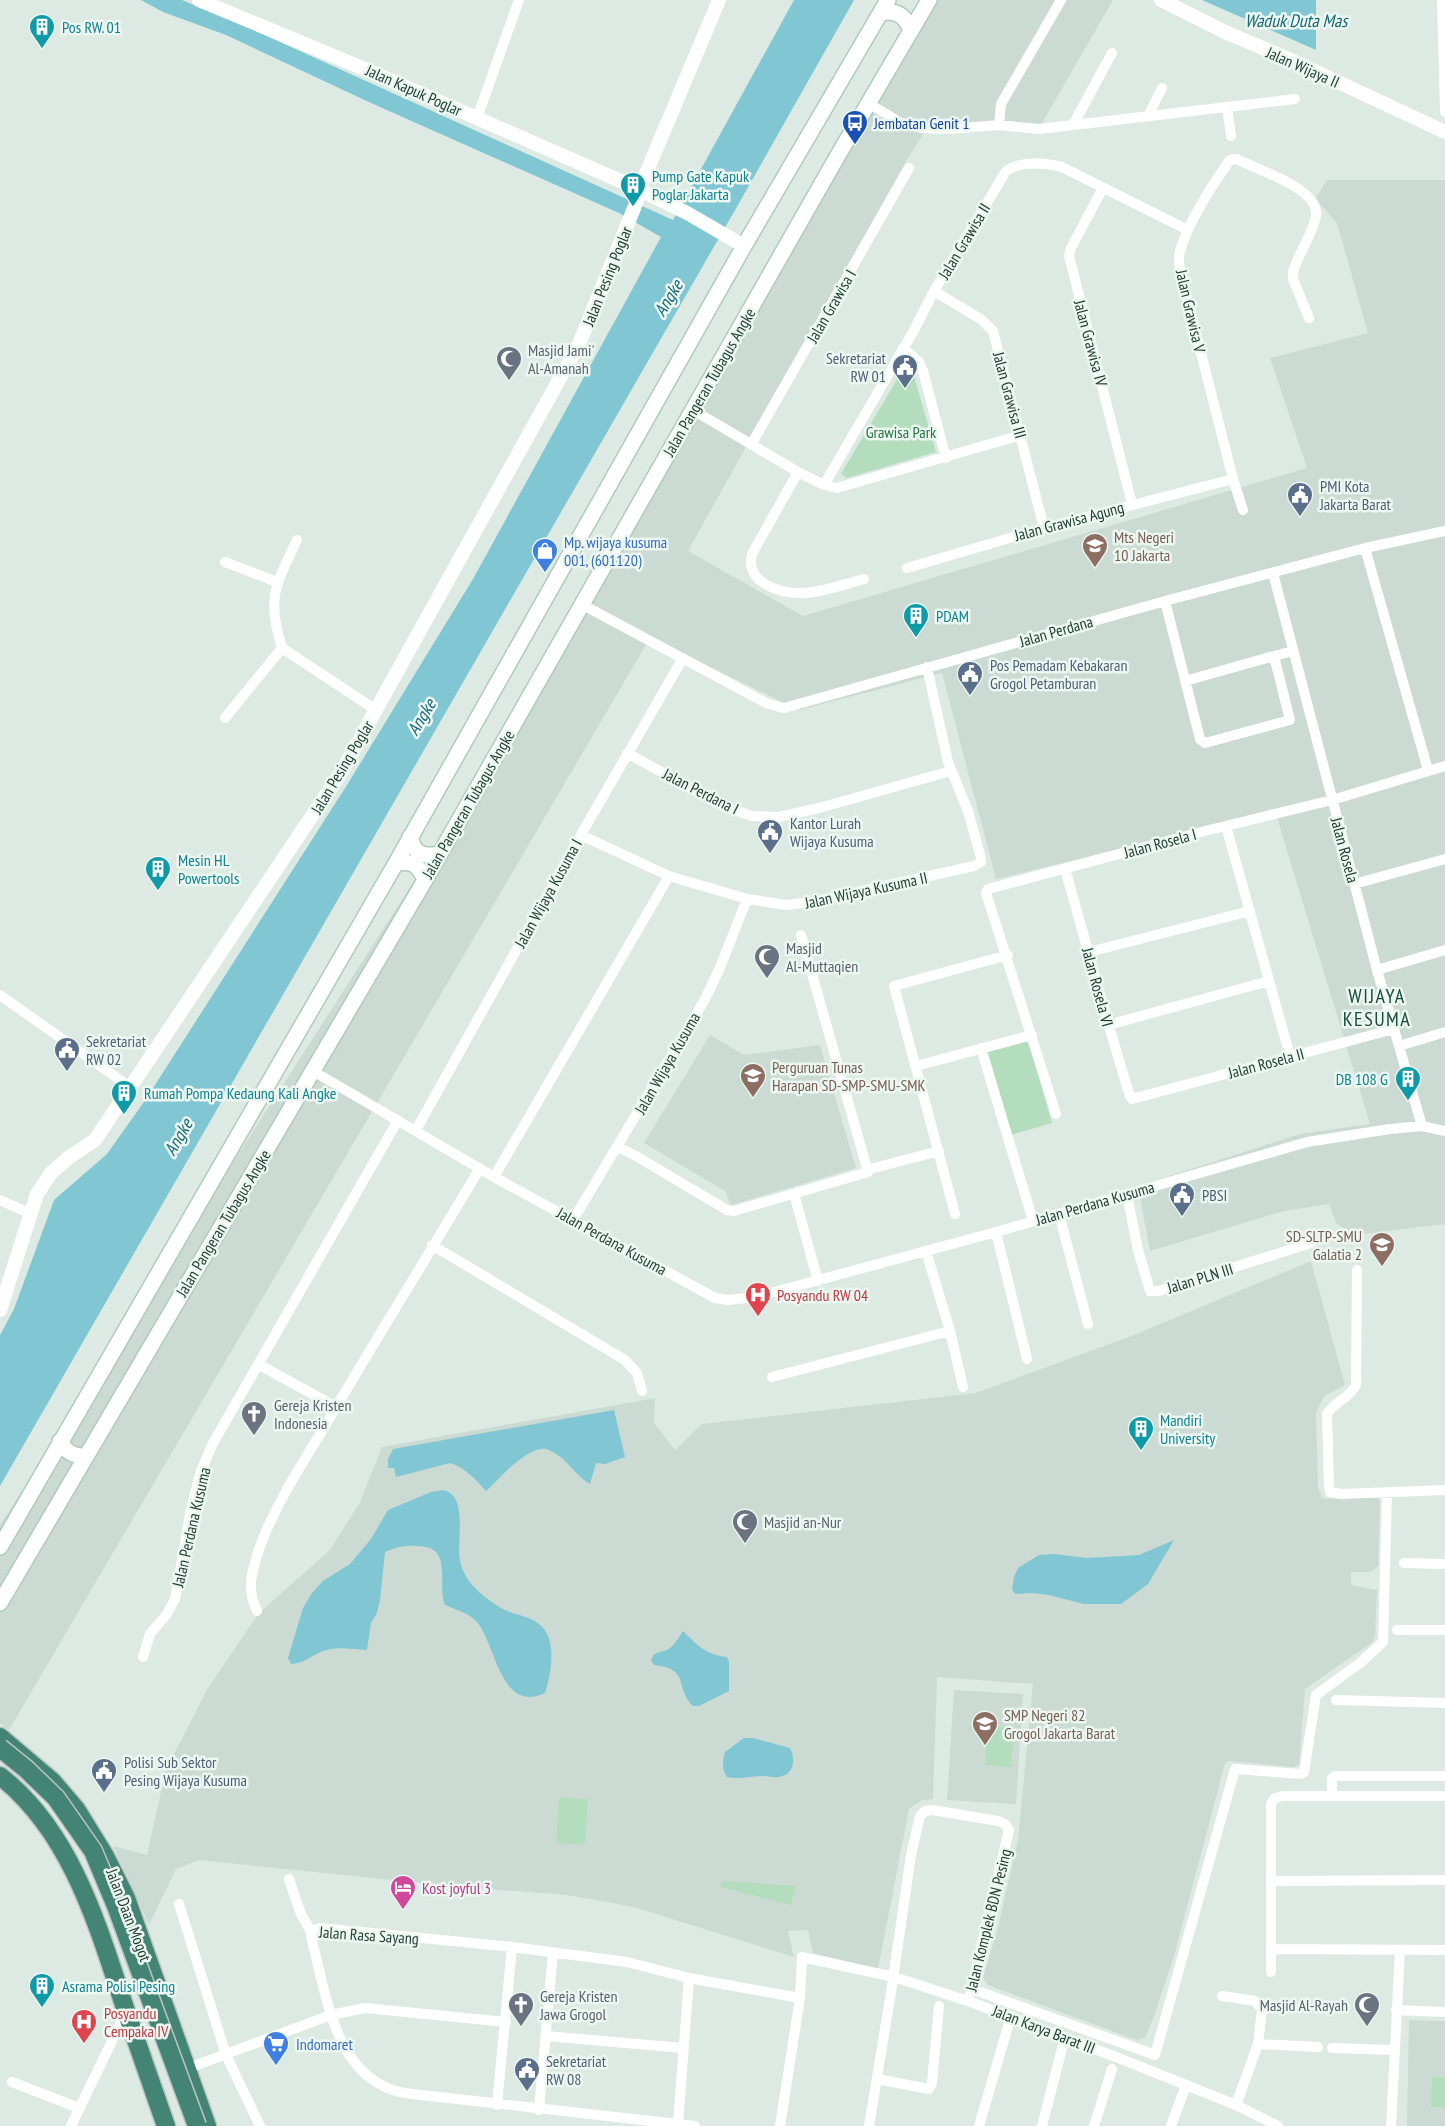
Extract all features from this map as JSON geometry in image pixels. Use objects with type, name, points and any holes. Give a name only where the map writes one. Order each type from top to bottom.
[{"type":"highway","name":"Jalan Daan Mogot","points":[[0,1737],[52,1781],[76,1809],[105,1856],[126,1898],[207,2126]]},
{"type":"highway","name":"Jalan Daan Mogot","points":[[0,1748],[56,1798],[93,1851],[116,1906],[197,2126]]},
{"type":"highway","name":"Jalan Daan Mogot","points":[[0,1758],[20,1773],[56,1810],[74,1834],[91,1864],[188,2126]]},
{"type":"highway","name":"Jalan Daan Mogot","points":[[0,1776],[16,1789],[39,1814],[62,1848],[99,1930],[166,2126]]},
{"type":"highway","points":[[129,2020],[166,2015]]},
{"type":"main road","name":"Jalan Pangeran Tubagus Angke","points":[[0,1603],[424,880],[693,410],[874,106],[928,0]]},
{"type":"main road","name":"Jalan Pangeran Tubagus Angke","points":[[0,1547],[396,863],[740,244],[885,6]]},
{"type":"main road","points":[[885,6],[889,11],[906,19],[911,30]]},
{"type":"main road","points":[[410,837],[413,847],[419,853],[427,856],[438,854]]},
{"type":"main road","points":[[396,863],[414,864],[420,869],[424,880]]},
{"type":"main road","points":[[60,1441],[70,1453],[85,1456]]},
{"type":"street","name":"Jalan Kapuk Poglar","points":[[199,0],[477,118],[640,193],[740,244]]},
{"type":"street","points":[[477,118],[519,0]]},
{"type":"street","points":[[640,193],[719,0]]},
{"type":"street","points":[[999,125],[1001,104],[1061,0]]},
{"type":"street","name":"Jalan Wijaya II","points":[[1161,0],[1225,32],[1291,60],[1445,132]]},
{"type":"street","points":[[1442,0],[1445,112]]},
{"type":"street","points":[[1072,125],[1112,53]]},
{"type":"street","points":[[1148,116],[1162,88]]},
{"type":"street","points":[[874,106],[901,123],[921,128],[951,129],[999,125],[1040,129],[1295,99]]},
{"type":"street","points":[[1227,107],[1231,136]]},
{"type":"street","name":"Jalan Grawisa V","points":[[1243,510],[1180,274],[1179,252],[1188,230],[1227,164],[1233,159],[1302,190],[1316,206],[1316,217],[1295,266],[1293,279],[1309,318]]},
{"type":"street","name":"Jalan Grawisa II","points":[[824,485],[934,291],[1002,176],[1010,168],[1024,164],[1054,165],[1069,170],[1188,230]]},
{"type":"street","name":"Jalan Grawisa I","points":[[752,443],[909,168]]},
{"type":"street","name":"Jalan Grawisa IV","points":[[1103,188],[1069,255],[1132,504]]},
{"type":"street","name":"Jalan Pesing Poglar","points":[[0,1310],[37,1194],[51,1173],[68,1158],[95,1140],[342,771],[579,344],[640,193]]},
{"type":"street","name":"Jalan Grawisa III","points":[[934,291],[982,320],[993,331],[1044,528]]},
{"type":"street","points":[[903,348],[919,362],[923,371],[946,458]]},
{"type":"street","points":[[693,410],[798,472],[824,485],[841,488],[1021,435]]},
{"type":"street","points":[[798,472],[752,554],[751,564],[756,577],[779,590],[799,593],[864,579]]},
{"type":"street","name":"Jalan Grawisa Agung","points":[[907,568],[1044,528],[1233,479]]},
{"type":"street","name":"Jalan Perdana","points":[[583,605],[768,704],[784,708],[1165,601],[1365,549],[1445,531]]},
{"type":"street","points":[[297,540],[277,582],[274,594],[276,626],[282,648],[376,710]]},
{"type":"street","points":[[1365,549],[1428,770]]},
{"type":"street","points":[[225,562],[277,582]]},
{"type":"street","name":"Jalan Rosela","points":[[1273,573],[1377,970],[1422,1126]]},
{"type":"street","points":[[1165,601],[1200,739],[1205,743],[1290,720],[1274,656]]},
{"type":"street","points":[[225,718],[282,648]]},
{"type":"street","points":[[1185,681],[1293,651]]},
{"type":"street","name":"Jalan Wijaya Kusuma I","points":[[416,1130],[627,753],[683,658]]},
{"type":"street","points":[[927,667],[951,771]]},
{"type":"street","name":"Jalan Perdana I","points":[[627,753],[725,807],[752,816],[779,817],[819,808],[951,771]]},
{"type":"street","name":"Jalan Rosela I","points":[[1008,956],[986,893],[988,889],[1332,800],[1445,766]]},
{"type":"street","name":"Jalan Wijaya Kusuma II","points":[[581,835],[669,876],[747,899],[786,905],[806,903],[974,866],[981,862],[968,811],[951,771]]},
{"type":"street","points":[[1226,826],[1290,1056]]},
{"type":"street","points":[[1354,884],[1445,859]]},
{"type":"street","name":"Jalan Rosela VI","points":[[1065,869],[1130,1096],[1132,1099],[1138,1098]]},
{"type":"street","points":[[494,1177],[669,876]]},
{"type":"street","name":"Jalan Wijaya Kusuma","points":[[573,1220],[704,1001],[747,899]]},
{"type":"street","points":[[1089,952],[1250,910]]},
{"type":"street","name":"Jalan Wijaya Kusuma II","points":[[801,935],[871,1170]]},
{"type":"street","points":[[1377,970],[1445,950]]},
{"type":"street","points":[[955,1214],[894,986],[1008,956],[1056,1114]]},
{"type":"street","points":[[1108,1025],[1269,981]]},
{"type":"street","points":[[0,995],[130,1087]]},
{"type":"street","name":"Jalan Rosela II","points":[[1138,1098],[1394,1029]]},
{"type":"street","points":[[1399,1046],[1445,1032]]},
{"type":"street","points":[[916,1066],[1032,1035]]},
{"type":"street","points":[[981,1048],[1033,1221]]},
{"type":"street","name":"Jalan Perdana Kusuma","points":[[313,1071],[494,1177],[715,1298],[728,1300],[743,1299],[818,1281],[996,1233],[1307,1142],[1353,1133],[1422,1126],[1445,1131]]},
{"type":"street","name":"Jalan Perdana Kusuma","points":[[143,1658],[150,1634],[167,1614],[175,1599],[200,1474],[212,1445],[398,1120]]},
{"type":"street","points":[[618,1147],[727,1210],[742,1209],[939,1151]]},
{"type":"street","points":[[257,1611],[251,1599],[250,1586],[256,1558],[268,1527],[336,1407],[480,1168]]},
{"type":"street","points":[[794,1194],[818,1281]]},
{"type":"street","name":"Jalan PLN III","points":[[1127,1195],[1138,1250],[1150,1291],[1159,1291],[1311,1243]]},
{"type":"street","points":[[0,1200],[31,1214]]},
{"type":"street","points":[[1059,1215],[1088,1324]]},
{"type":"street","points":[[996,1233],[1027,1359]]},
{"type":"street","points":[[432,1245],[625,1360],[637,1373],[642,1391]]},
{"type":"street","points":[[926,1251],[950,1331],[963,1387]]},
{"type":"street","points":[[1357,1270],[1356,1385],[1351,1393],[1331,1407],[1327,1414],[1330,1492],[1341,1494],[1445,1490]]},
{"type":"street","points":[[772,1377],[950,1331]]},
{"type":"street","points":[[258,1364],[336,1407]]},
{"type":"street","points":[[1150,2071],[1235,1769],[1301,1774],[1304,1772],[1316,1695],[1360,1663],[1383,1642],[1387,1492]]},
{"type":"street","points":[[1404,1563],[1445,1564]]},
{"type":"street","points":[[1397,1630],[1445,1630]]},
{"type":"street","points":[[1336,1700],[1445,1703]]},
{"type":"street","points":[[1332,1795],[1332,1778],[1335,1776],[1445,1776]]},
{"type":"street","points":[[1271,1972],[1271,1804],[1275,1798],[1332,1795],[1445,1796]]},
{"type":"street","name":"Jalan Komplek BDN Pesing","points":[[894,1977],[911,1855],[920,1816],[925,1811],[932,1810],[998,1821],[1005,1824],[1009,1830],[968,2001]]},
{"type":"street","points":[[289,1879],[302,1916],[311,1933]]},
{"type":"street","points":[[1272,1881],[1445,1880]]},
{"type":"street","points":[[179,1904],[226,2055],[260,2126]]},
{"type":"street","name":"Jalan Rasa Sayang","points":[[695,2126],[497,2105],[398,2092],[378,2085],[354,2064],[345,2050],[331,2015],[312,1930],[320,1928],[512,1947],[627,1962],[689,1978],[795,1997]]},
{"type":"street","points":[[497,2105],[512,1947]]},
{"type":"street","points":[[1271,1950],[1445,1950]]},
{"type":"street","points":[[1391,2126],[1400,1950]]},
{"type":"street","points":[[539,2110],[553,1952]]},
{"type":"street","name":"Jalan Karya Barat III","points":[[795,1997],[802,1957],[894,1977],[1011,2016],[1236,2105],[1278,2126]]},
{"type":"street","points":[[869,2126],[894,1977]]},
{"type":"street","points":[[678,2124],[689,1978]]},
{"type":"street","points":[[972,1989],[1155,2055]]},
{"type":"street","points":[[1221,1996],[1255,2001],[1262,2010],[1258,2044],[1236,2105]]},
{"type":"street","points":[[780,2126],[795,1997]]},
{"type":"street","points":[[877,2079],[929,2089],[932,2083],[939,2006]]},
{"type":"street","points":[[186,2069],[331,2015],[365,2008],[506,2022]]},
{"type":"street","points":[[1396,2010],[1445,2012]]},
{"type":"street","points":[[980,2126],[1011,2016]]},
{"type":"street","points":[[71,2126],[129,2020]]},
{"type":"street","points":[[546,2036],[683,2048]]},
{"type":"street","points":[[1042,2126],[1065,2037]]},
{"type":"street","points":[[1258,2044],[1318,2047]]},
{"type":"street","points":[[1332,2048],[1394,2050]]},
{"type":"street","points":[[1094,2126],[1112,2069]]},
{"type":"street","points":[[12,2082],[79,2108]]},
{"type":"street","points":[[1171,2126],[1186,2085]]},
{"type":"shaded area","points":[[937,0],[1113,0],[1041,125],[927,128],[905,163],[688,551],[803,616],[1307,468],[1270,358],[1368,333],[1337,223],[1315,199],[1327,180],[1445,180],[1445,1224],[1354,1235],[1336,1223],[1329,1204],[1284,1211],[1150,1251],[1138,1186],[1300,1134],[1370,1124],[1275,811],[996,879],[942,673],[799,710],[650,638],[9,1730],[0,1723],[0,1525],[589,609]]},
{"type":"shaded area","name":"Perguruan Tunas Harapan SD-SMP-SMU-SMK","points":[[710,1035],[744,1055],[820,1045],[856,1168],[731,1205],[725,1191],[644,1143]]},
{"type":"shaded area","points":[[1311,1261],[1345,1385],[1324,1396],[1316,1413],[1318,1488],[1322,1498],[1378,1497],[1380,1502],[1378,1566],[1371,1572],[1351,1572],[1351,1585],[1377,1590],[1375,1637],[1371,1643],[1305,1689],[1299,1765],[1294,1767],[1229,1761],[1225,1763],[1174,1956],[1145,2038],[1136,2040],[988,1985],[983,1977],[997,1932],[1018,1840],[1033,1684],[937,1677],[933,1799],[922,1800],[909,1809],[878,1969],[813,1953],[808,1930],[788,1931],[794,1957],[634,1907],[567,1895],[460,1887],[199,1860],[176,1869],[149,1925],[113,1846],[147,1855],[166,1770],[208,1688],[259,1613],[330,1550],[360,1502],[382,1447],[655,1398],[654,1423],[675,1450],[702,1424],[976,1393],[1134,1335]]},
{"type":"shaded area","name":"SMP Negeri 82 Grogol Jakarta Barat","points":[[954,1690],[1023,1694],[1016,1804],[947,1800]]},
{"type":"shaded area","points":[[1409,2020],[1445,2021],[1445,2126],[1407,2126]]},
{"type":"green space","name":"Grawisa Park","points":[[909,359],[936,452],[847,478],[841,474]]},
{"type":"green space","points":[[1028,1039],[1052,1123],[1011,1135],[987,1051]]},
{"type":"green space","points":[[987,1726],[1014,1727],[1011,1767],[985,1765]]},
{"type":"green space","points":[[559,1797],[588,1799],[585,1845],[556,1843]]},
{"type":"green space","points":[[722,1881],[796,1886],[791,1905],[720,1887]]},
{"type":"green space","points":[[1432,2077],[1445,2078],[1445,2107],[1431,2107]]},
{"type":"water","name":"Angke","points":[[141,0],[182,0],[236,22],[673,220],[794,0],[854,0],[0,1486],[0,1335],[14,1309],[54,1200],[107,1154],[146,1099],[347,785],[473,579],[661,237],[619,213],[371,103],[226,35],[163,12]]},
{"type":"water","name":"Waduk Duta Mas","points":[[1202,0],[1316,0],[1316,50]]},
{"type":"water","points":[[614,1410],[625,1457],[605,1464],[596,1463],[590,1484],[562,1458],[546,1449],[538,1449],[522,1458],[486,1491],[465,1471],[450,1463],[396,1477],[394,1468],[388,1468],[388,1459],[393,1449]]},
{"type":"water","points":[[443,1490],[451,1494],[459,1509],[460,1560],[469,1581],[495,1604],[531,1619],[545,1630],[551,1647],[551,1657],[545,1693],[530,1697],[518,1694],[509,1686],[477,1622],[466,1614],[445,1605],[442,1568],[436,1552],[417,1546],[401,1547],[385,1552],[380,1600],[377,1613],[371,1623],[367,1650],[328,1649],[300,1663],[291,1664],[288,1658],[303,1608],[312,1593],[323,1581],[350,1564],[371,1539],[388,1510],[431,1492]]},
{"type":"water","points":[[1174,1540],[1148,1584],[1121,1604],[1084,1604],[1049,1595],[1015,1594],[1012,1589],[1018,1568],[1039,1555],[1055,1554],[1086,1558],[1139,1555]]},
{"type":"water","points":[[683,1631],[703,1649],[727,1657],[729,1662],[729,1691],[699,1706],[693,1706],[687,1699],[678,1675],[673,1670],[654,1665],[651,1661],[656,1653],[672,1646]]},
{"type":"water","points":[[744,1738],[753,1738],[790,1748],[793,1762],[790,1770],[783,1776],[776,1777],[727,1777],[723,1768],[725,1752]]},
{"type":"place","name":"Pos RW. 01","points":[[42,50]]},
{"type":"place","name":"Jembatan Genit 1","points":[[855,146]]},
{"type":"place","name":"Pump Gate Kapuk Poglar Jakarta","points":[[633,208]]},
{"type":"place","name":"Masjid Jami' Al-Amanah","points":[[509,382]]},
{"type":"place","name":"Sekretariat RW 01","points":[[905,390]]},
{"type":"place","name":"PMI Kota Jakarta Barat","points":[[1300,518]]},
{"type":"place","name":"Mts Negeri 10 Jakarta","points":[[1095,569]]},
{"type":"place","name":"Mp. wijaya kusuma 001, (601120)","points":[[545,574]]},
{"type":"place","name":"PDAM","points":[[916,639]]},
{"type":"place","name":"Pos Pemadam Kebakaran Grogol Petamburan","points":[[970,697]]},
{"type":"place","name":"Kantor Lurah Wijaya Kusuma","points":[[770,855]]},
{"type":"place","name":"Mesin HL Powertools","points":[[158,892]]},
{"type":"place","name":"Masjid Al-Muttaqien","points":[[767,980]]},
{"type":"place","name":"Sekretariat RW 02","points":[[67,1073]]},
{"type":"place","name":"Perguruan Tunas Harapan SD-SMP-SMU-SMK","points":[[753,1099]]},
{"type":"place","name":"DB 108 G","points":[[1408,1102]]},
{"type":"place","name":"Rumah Pompa Kedaung Kali Angke","points":[[124,1116]]},
{"type":"place","name":"PBSI","points":[[1182,1218]]},
{"type":"place","name":"SD-SLTP-SMU Galatia 2","points":[[1382,1268]]},
{"type":"place","name":"Posyandu RW 04","points":[[758,1318]]},
{"type":"place","name":"Gereja Kristen Indonesia","points":[[254,1437]]},
{"type":"place","name":"Mandiri University","points":[[1141,1452]]},
{"type":"place","name":"Masjid an-Nur","points":[[745,1545]]},
{"type":"place","name":"SMP Negeri 82 Grogol Jakarta Barat","points":[[985,1747]]},
{"type":"place","name":"Polisi Sub Sektor Pesing Wijaya Kusuma","points":[[104,1794]]},
{"type":"place","name":"Kost joyful 3","points":[[403,1911]]},
{"type":"place","name":"Asrama Polisi Pesing","points":[[42,2009]]},
{"type":"place","name":"Gereja Kristen Jawa Grogol","points":[[521,2028]]},
{"type":"place","name":"Masjid Al-Rayah","points":[[1367,2028]]},
{"type":"place","name":"Posyandu Cempaka IV","points":[[84,2045]]},
{"type":"place","name":"Indomaret","points":[[276,2067]]},
{"type":"place","name":"Sekretariat RW 08","points":[[527,2093]]},
{"type":"district","name":"WIJAYA KESUMA","points":[[1377,1008]]}]
